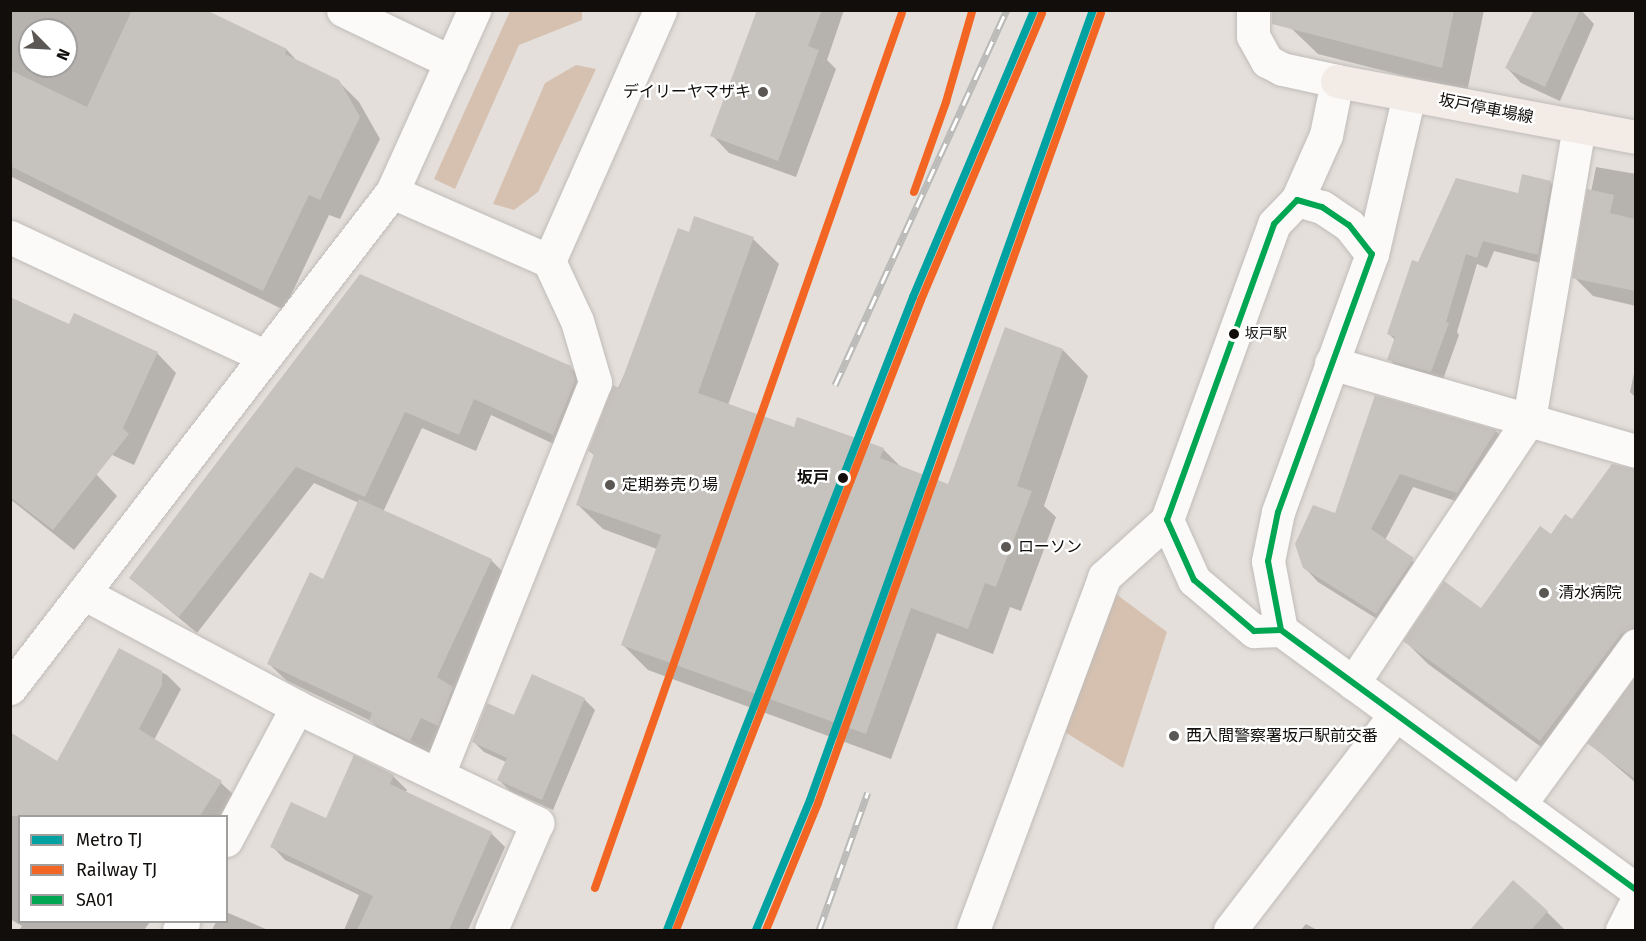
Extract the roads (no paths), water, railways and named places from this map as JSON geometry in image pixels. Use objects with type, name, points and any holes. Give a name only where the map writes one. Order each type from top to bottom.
[{"type":"main road","name":"坂戸停車場線","points":[[1337,81],[1635,137]]},
{"type":"street","points":[[343,10],[451,63]]},
{"type":"street","points":[[10,688],[392,192],[474,10]]},
{"type":"street","points":[[549,261],[660,10]]},
{"type":"street","points":[[973,930],[1104,577],[1167,520],[1274,224],[1298,200],[1326,135],[1337,81],[1282,69],[1267,62],[1253,36],[1253,10]]},
{"type":"street","points":[[1281,630],[1268,561],[1278,512],[1372,254],[1409,95]]},
{"type":"street","points":[[1353,683],[1529,419],[1579,126]]},
{"type":"street","points":[[392,192],[549,261],[577,321],[595,382],[439,774]]},
{"type":"street","points":[[1298,200],[1322,207],[1349,225],[1372,254]]},
{"type":"street","points":[[10,237],[264,356]]},
{"type":"street","points":[[1331,363],[1529,419],[1635,452]]},
{"type":"street","points":[[1167,520],[1194,580],[1254,631],[1281,630],[1635,890]]},
{"type":"street","points":[[83,593],[297,706],[537,823],[491,930]]},
{"type":"street","points":[[1519,805],[1635,645]]},
{"type":"street","points":[[228,836],[297,706]]},
{"type":"street","points":[[1230,930],[1396,714]]},
{"type":"street","points":[[1622,930],[1635,902]]},
{"type":"railway","points":[[835,385],[1007,10]]},
{"type":"railway","points":[[819,930],[868,792]]},
{"type":"metro line","name":"TJ","points":[[667,930],[913,297],[1034,10]]},
{"type":"metro line","name":"TJ","points":[[756,930],[810,800],[1093,10]]},
{"type":"rail line","name":"TJ","points":[[914,192],[946,102],[972,12]]},
{"type":"rail line","name":"TJ","points":[[595,888],[902,13]]},
{"type":"rail line","name":"TJ","points":[[676,930],[921,300],[1042,13]]},
{"type":"rail line","name":"TJ","points":[[766,930],[818,803],[1101,13]]},
{"type":"place","name":"デイリーヤマザキ","points":[[763,92]]},
{"type":"place","name":"坂戸駅","points":[[1234,334]]},
{"type":"place","name":"坂戸","points":[[843,478]]},
{"type":"place","name":"定期券売り場","points":[[610,485]]},
{"type":"place","name":"ローソン","points":[[1006,547]]},
{"type":"place","name":"清水病院","points":[[1544,593]]},
{"type":"place","name":"西入間警察署坂戸駅前交番","points":[[1174,736]]}]
